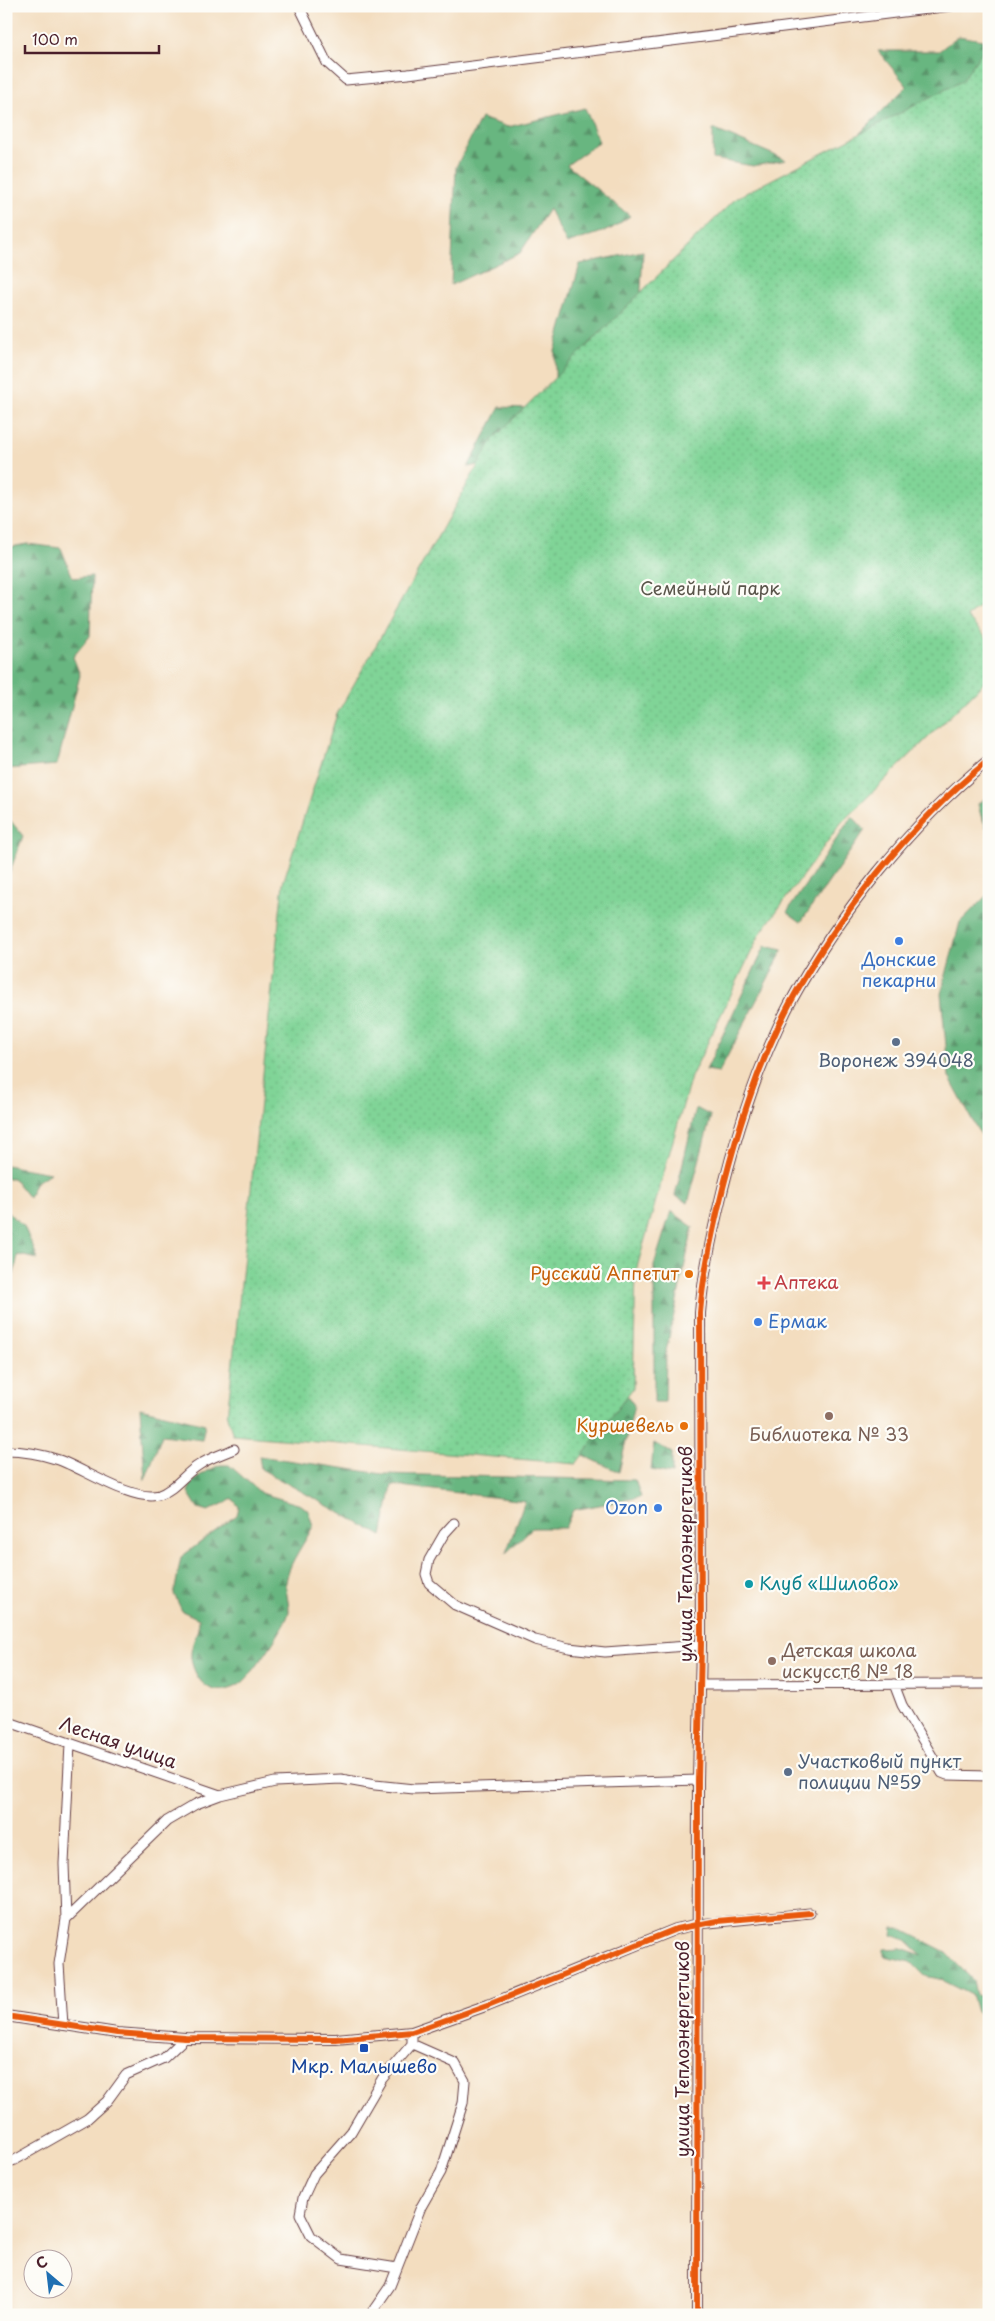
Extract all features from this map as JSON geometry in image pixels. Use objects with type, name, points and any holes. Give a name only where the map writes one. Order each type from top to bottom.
[{"type":"street","points":[[299,6],[327,63],[346,80],[418,73],[951,6]]},
{"type":"street","name":"улица Теплоэнергетиков","points":[[696,2315],[699,1924],[698,1780],[701,1685],[700,1313],[703,1274],[736,1141],[770,1045],[790,1005],[842,921],[870,883],[910,835],[971,774],[989,760]]},
{"type":"street","points":[[6,1451],[35,1453],[60,1461],[94,1478],[141,1495],[159,1495],[198,1465],[234,1449]]},
{"type":"street","points":[[454,1523],[444,1534],[429,1560],[426,1574],[429,1583],[454,1605],[536,1640],[569,1648],[604,1652],[701,1645]]},
{"type":"street","points":[[894,1684],[902,1705],[942,1773],[947,1776],[989,1776]]},
{"type":"street","name":"улица Теплоэнергетиков","points":[[701,1685],[989,1684]]},
{"type":"street","name":"Лесная улица","points":[[6,1721],[220,1795]]},
{"type":"street","points":[[63,2025],[59,1964],[66,1919],[64,1864],[70,1744]]},
{"type":"street","points":[[66,1919],[167,1821],[196,1804],[220,1795],[275,1782],[340,1779],[375,1785],[414,1788],[698,1780]]},
{"type":"street","points":[[6,2016],[117,2033],[186,2038],[336,2039],[412,2032],[488,2005],[676,1929],[699,1924],[810,1913]]},
{"type":"street","points":[[397,2268],[341,2259],[311,2236],[300,2214],[303,2198],[314,2174],[351,2132],[382,2079],[412,2044],[412,2032]]},
{"type":"street","points":[[6,2163],[16,2160],[87,2119],[107,2101],[126,2075],[164,2058],[186,2038]]},
{"type":"street","points":[[370,2315],[390,2286],[421,2207],[441,2172],[463,2103],[465,2081],[455,2062],[412,2044]]},
{"type":"green space","points":[[958,36],[989,41],[989,90],[963,85],[859,134],[907,86],[878,51],[939,51]]},
{"type":"green space","name":"Семейный парк","points":[[989,41],[989,598],[967,617],[989,641],[989,678],[841,823],[760,934],[691,1077],[636,1271],[633,1388],[576,1464],[233,1435],[227,1417],[283,883],[337,714],[493,439],[736,198],[962,81]]},
{"type":"green space","points":[[585,108],[599,142],[567,165],[630,216],[611,229],[567,244],[549,209],[520,253],[451,285],[456,167],[481,118],[508,127]]},
{"type":"green space","points":[[713,129],[786,160],[753,166],[713,159]]},
{"type":"green space","points":[[643,251],[638,345],[496,461],[468,467],[500,407],[555,409],[555,351],[580,264]]},
{"type":"green space","points":[[27,544],[61,548],[73,578],[92,576],[90,636],[73,657],[80,675],[57,765],[6,769],[6,548]]},
{"type":"green space","points":[[989,795],[989,833],[978,804]]},
{"type":"green space","points":[[852,816],[865,830],[801,922],[787,912]]},
{"type":"green space","points":[[10,820],[23,836],[9,874],[6,875],[6,823]]},
{"type":"green space","points":[[989,893],[989,1145],[977,1129],[949,1077],[941,994],[960,922]]},
{"type":"green space","points":[[765,946],[783,950],[719,1072],[706,1070]]},
{"type":"green space","points":[[696,1108],[711,1116],[688,1203],[675,1196]]},
{"type":"green space","points":[[6,1165],[50,1173],[35,1183],[29,1198],[13,1178],[6,1178]]},
{"type":"green space","points":[[6,1211],[24,1226],[38,1259],[18,1255],[14,1274],[6,1274]]},
{"type":"green space","points":[[671,1211],[693,1227],[666,1351],[665,1402],[654,1402],[654,1265]]},
{"type":"green space","points":[[619,1384],[634,1405],[619,1472],[570,1449]]},
{"type":"green space","points":[[140,1408],[205,1424],[202,1440],[162,1435],[145,1480]]},
{"type":"green space","points":[[654,1443],[672,1453],[672,1474],[651,1470]]},
{"type":"green space","points":[[259,1456],[383,1474],[635,1480],[641,1497],[573,1510],[565,1528],[532,1528],[506,1553],[525,1501],[392,1485],[382,1536],[261,1469]]},
{"type":"green space","points":[[220,1465],[229,1465],[261,1493],[301,1505],[308,1510],[313,1526],[295,1558],[287,1577],[286,1586],[289,1611],[283,1626],[262,1659],[243,1682],[230,1689],[215,1690],[206,1686],[200,1680],[192,1663],[191,1651],[198,1630],[199,1619],[182,1611],[174,1594],[181,1557],[237,1515],[239,1507],[233,1499],[208,1511],[198,1508],[188,1492],[197,1478]]},
{"type":"green space","points":[[893,1928],[899,1928],[944,1951],[973,1980],[976,1995],[989,1998],[989,2022],[976,2012],[971,1995],[939,1979],[925,1976],[911,1962],[884,1956],[884,1949],[901,1948],[922,1955],[906,1940],[892,1935]]},
{"type":"cycle path","points":[[697,2315],[698,1780],[701,1645],[700,1313],[707,1260],[724,1183],[756,1079],[777,1029],[808,971],[853,905],[903,842],[959,785],[989,760]]},
{"type":"cycle path","points":[[6,2016],[117,2033],[185,2038],[336,2039],[412,2032],[488,2005],[676,1929],[717,1921],[810,1913]]},
{"type":"place","name":"Донские пекарни","points":[[899,941]]},
{"type":"place","name":"Воронеж 394048","points":[[896,1042]]},
{"type":"place","name":"Русский Аппетит","points":[[689,1274]]},
{"type":"place","name":"Аптека","points":[[764,1283]]},
{"type":"place","name":"Ермак","points":[[758,1322]]},
{"type":"place","name":"Библиотека № 33","points":[[829,1416]]},
{"type":"place","name":"Куршевель","points":[[684,1426]]},
{"type":"place","name":"Ozon","points":[[658,1508]]},
{"type":"place","name":"Клуб «Шилово»","points":[[749,1584]]},
{"type":"place","name":"Детская школа искусств № 18","points":[[772,1661]]},
{"type":"place","name":"Участковый пункт полиции №59","points":[[788,1772]]},
{"type":"place","name":"Мкр. Малышево","points":[[364,2048]]}]
